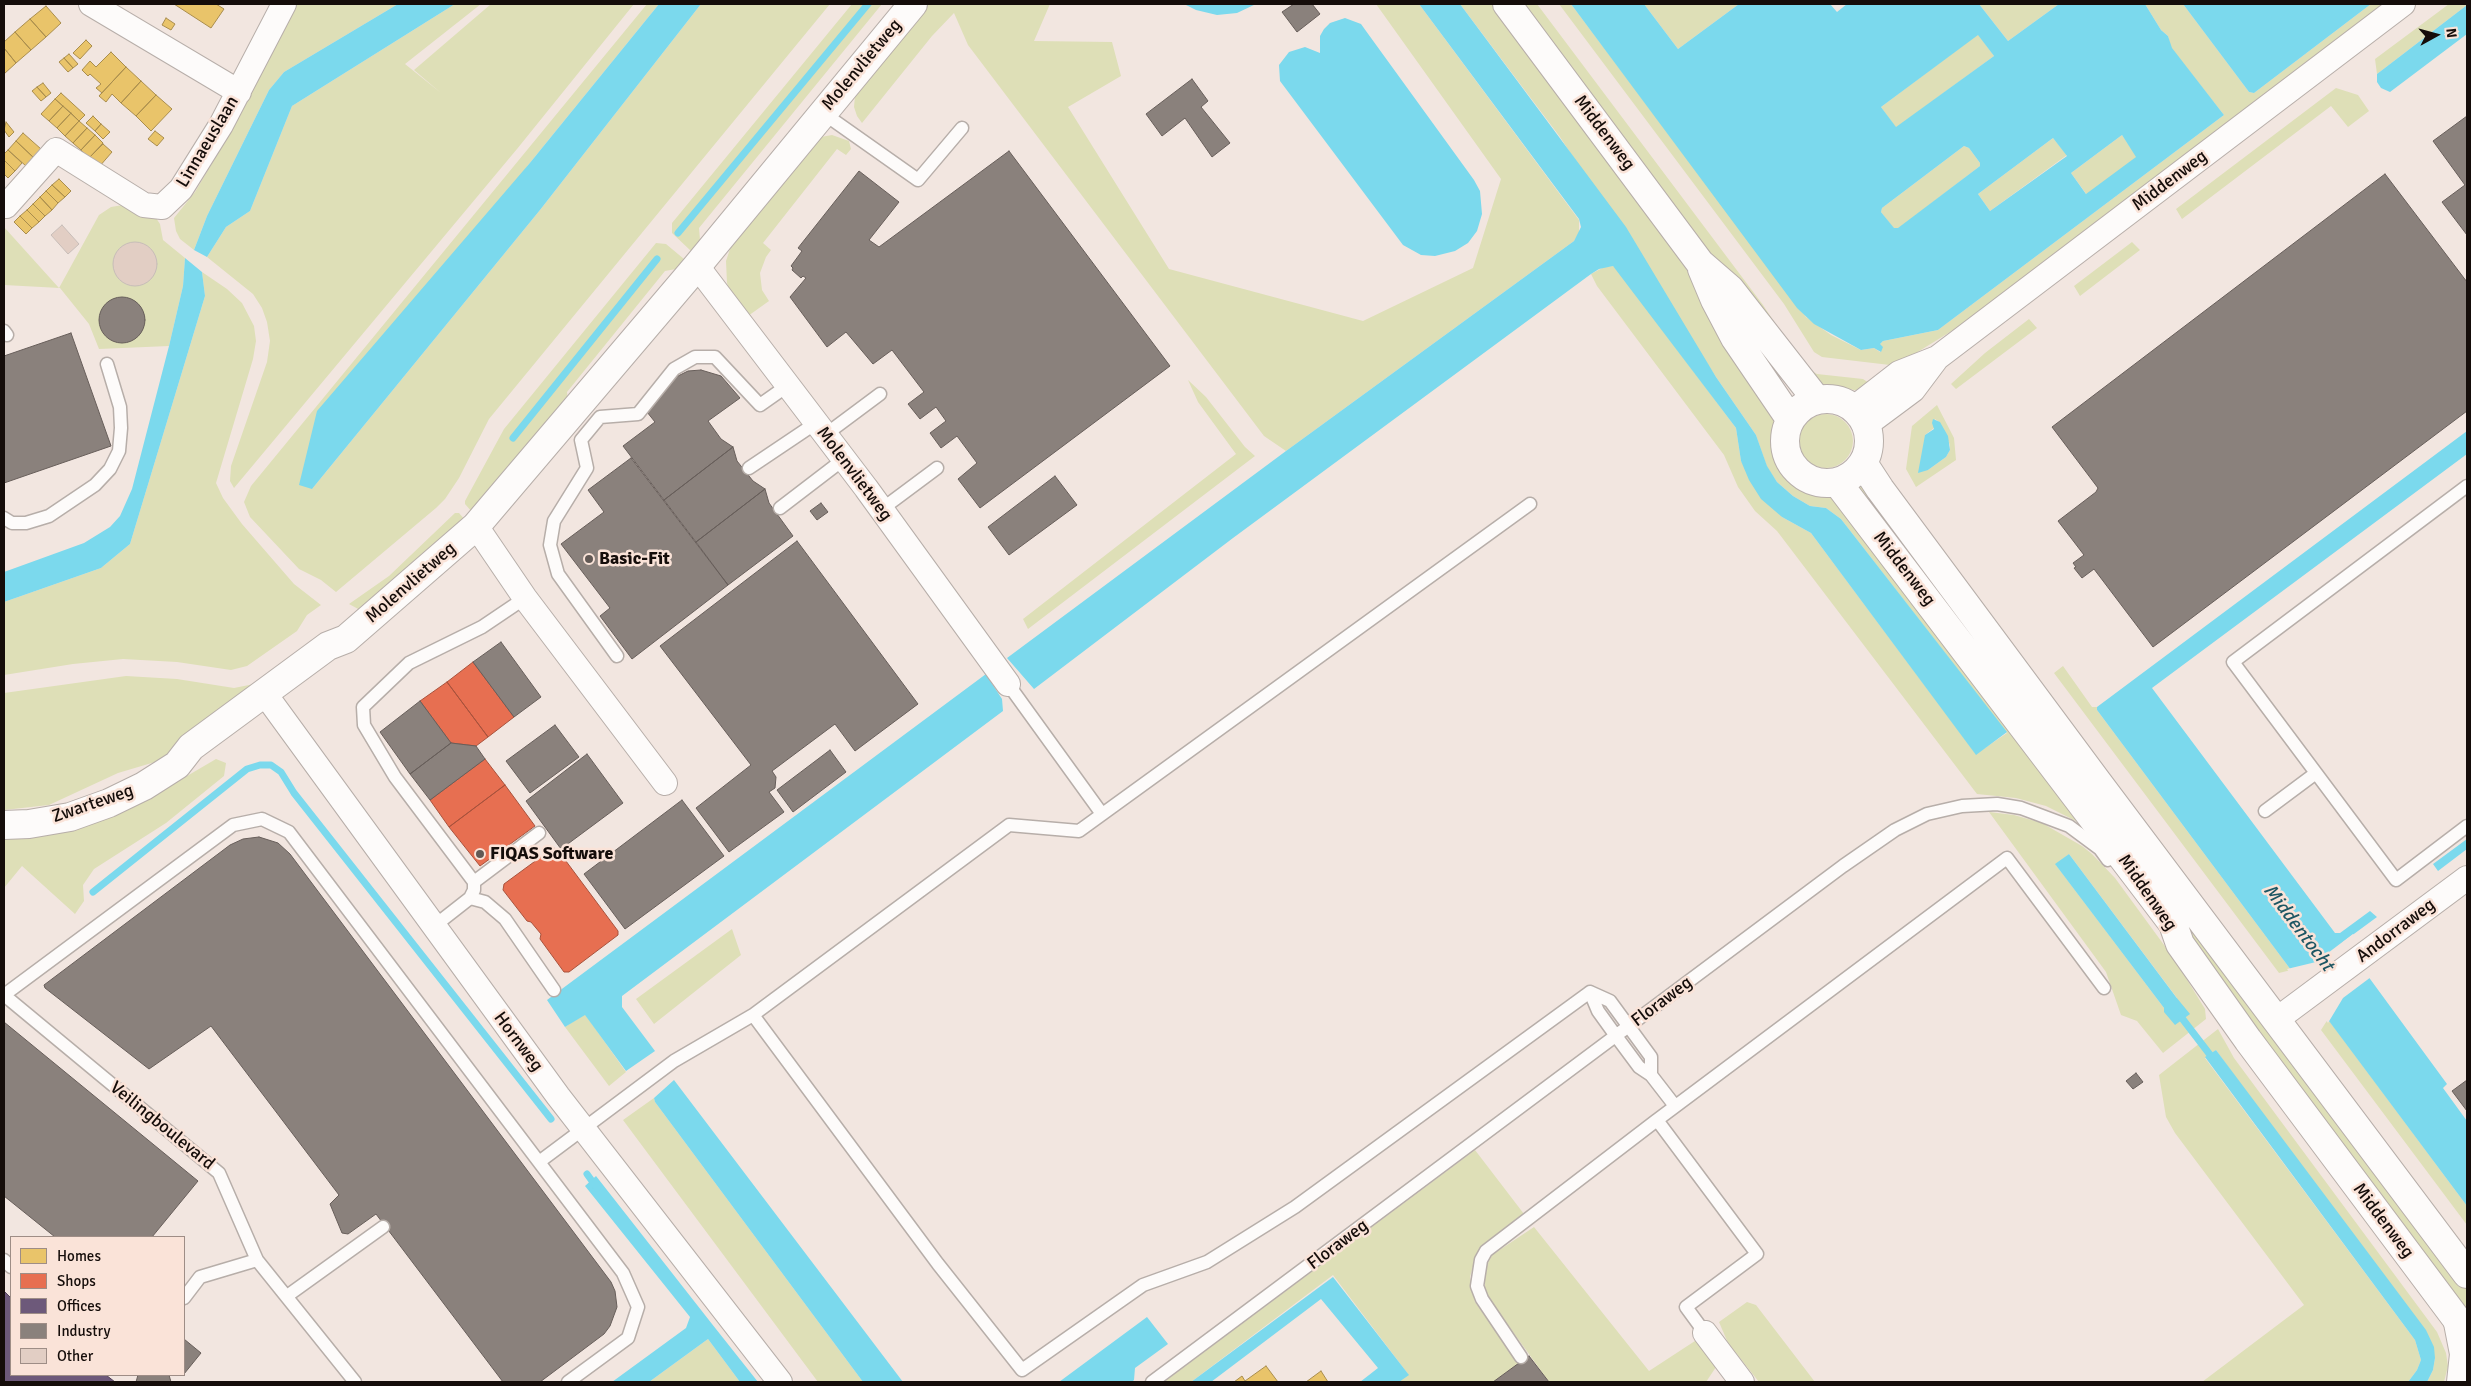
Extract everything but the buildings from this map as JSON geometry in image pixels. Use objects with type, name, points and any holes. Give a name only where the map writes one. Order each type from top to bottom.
[{"type":"street","points":[[91,4],[239,92]]},
{"type":"street","name":"Linnaeuslaan","points":[[6,206],[56,150],[144,205],[162,208],[181,189],[239,92],[284,4]]},
{"type":"street","name":"Molenvlietweg","points":[[270,701],[336,658],[346,639],[476,526],[590,410],[697,266],[913,4]]},
{"type":"street","name":"Middenweg","points":[[1508,4],[1700,263],[1730,289],[1816,399]]},
{"type":"street","name":"Middenweg","points":[[1860,416],[1900,373],[1937,358],[2403,4]]},
{"type":"street","name":"Middenweg","points":[[1700,263],[1715,300],[1735,338],[1790,419]]},
{"type":"street","name":"Molenvlietweg","points":[[697,266],[882,509],[1008,684]]},
{"type":"street","points":[[1816,399],[1836,399],[1860,416],[1869,444],[1863,462],[1848,478],[1837,482],[1815,482],[1796,470],[1785,451],[1784,440],[1790,419],[1801,406],[1816,399]]},
{"type":"street","name":"Middenweg","points":[[1863,462],[1880,489],[2467,1274]]},
{"type":"street","name":"Middenweg","points":[[1837,482],[2173,924],[2180,944],[2248,1040],[2461,1325]]},
{"type":"street","points":[[476,526],[526,598],[665,784]]},
{"type":"street","name":"Zwarteweg","points":[[4,825],[29,824],[78,814],[144,786],[177,765],[202,759],[270,701]]},
{"type":"street","name":"Hornweg","points":[[270,701],[433,927],[583,1129],[780,1382]]},
{"type":"street","name":"Andorraweg","points":[[2276,1020],[2467,878]]},
{"type":"street","points":[[2459,1382],[2462,1373],[2461,1325]]},
{"type":"street","points":[[1706,1333],[1742,1382]]},
{"type":"lane","points":[[822,113],[918,180],[962,128]]},
{"type":"lane","points":[[617,656],[558,574],[550,545],[554,521],[586,468],[581,440],[590,410],[638,414],[674,369],[695,357],[714,357],[760,405],[787,386]]},
{"type":"lane","points":[[4,518],[12,523],[26,523],[48,516],[95,485],[110,469],[119,451],[121,428],[120,407],[107,364]]},
{"type":"lane","points":[[749,468],[880,394]]},
{"type":"lane","points":[[780,508],[844,459]]},
{"type":"lane","points":[[882,509],[938,468]]},
{"type":"lane","points":[[2467,486],[2233,662],[2396,880],[2467,826]]},
{"type":"lane","points":[[539,1162],[674,1061],[753,1015],[1009,825],[1079,831],[1530,504]]},
{"type":"lane","points":[[433,927],[470,898],[474,890],[474,882],[395,777],[364,725],[363,707],[409,663],[482,627],[526,598]]},
{"type":"lane","points":[[1008,684],[1102,814]]},
{"type":"lane","points":[[2265,811],[2316,773]]},
{"type":"lane","name":"Floraweg","points":[[1152,1382],[1843,866],[1895,830],[1927,814],[1978,804],[2021,808],[2044,814],[2069,826],[2100,849],[2117,872]]},
{"type":"lane","points":[[4,995],[233,825],[262,819],[289,832],[623,1273],[638,1307],[628,1338],[568,1382]]},
{"type":"lane","points":[[474,882],[539,833]]},
{"type":"lane","points":[[1521,1357],[1482,1299],[1477,1286],[1481,1260],[1486,1252],[1675,1106],[2007,858],[2104,988]]},
{"type":"lane","points":[[2129,887],[2163,932],[2180,944]]},
{"type":"lane","points":[[470,898],[485,902],[505,918],[554,990]]},
{"type":"lane","points":[[753,1015],[938,1264],[1022,1370],[1143,1285],[1207,1262],[1295,1207],[1590,992]]},
{"type":"lane","points":[[1590,992],[1610,1001],[1651,1057],[1652,1075]]},
{"type":"lane","points":[[1590,992],[1598,1012],[1639,1067],[1652,1075],[1675,1106]]},
{"type":"lane","name":"Veilingboulevard","points":[[4,995],[220,1172],[257,1260],[355,1382]]},
{"type":"lane","points":[[1657,1120],[1757,1254],[1686,1307],[1706,1333]]},
{"type":"lane","points":[[287,1296],[383,1226]]},
{"type":"lane","points":[[185,1297],[200,1277],[257,1260]]},
{"type":"green space","points":[[296,4],[398,4],[284,72],[269,90],[207,216],[194,250],[180,239],[176,231],[174,218],[195,192],[228,136]]},
{"type":"green space","points":[[455,4],[481,4],[405,64],[441,93],[414,70],[491,4],[634,4],[517,149],[234,488],[230,481],[231,466],[267,362],[270,341],[267,322],[262,308],[253,294],[207,257],[226,227],[250,211],[292,106]]},
{"type":"green space","points":[[647,4],[659,4],[529,164],[312,489],[540,210],[701,4],[830,4],[489,419],[459,478],[445,499],[336,592],[321,580],[299,569],[250,517],[244,502],[251,486]]},
{"type":"green space","points":[[852,4],[882,4],[699,228],[700,240],[691,251],[672,233],[672,223]]},
{"type":"green space","points":[[926,4],[1050,4],[1034,41],[1112,42],[1121,76],[1068,107],[1169,269],[1363,321],[1473,268],[1501,179],[1376,4],[1419,4],[1579,220],[1579,233],[1574,241],[1286,451],[1264,436],[968,45],[954,13],[932,36],[862,123],[854,107],[855,96]]},
{"type":"green space","points":[[1460,4],[1496,4],[1659,224],[1776,418],[1773,448],[1784,473],[1804,489],[1840,501],[2098,838],[2078,822],[2046,806],[2016,798],[1977,794],[1777,531],[1755,511],[1738,487],[1724,455],[1597,286],[1591,274],[1604,267],[1613,266],[1617,269],[1736,428],[1741,461],[1782,517],[1811,533],[1976,754],[2007,733],[1841,519],[1826,508],[1810,506],[1793,496],[1777,482],[1767,467],[1756,435],[1716,377],[1560,137]]},
{"type":"green space","points":[[1523,4],[1537,4],[1763,305],[1796,355],[1817,374],[1863,379],[1869,383],[1860,390],[1821,384],[1722,270]]},
{"type":"green space","points":[[1559,4],[1571,4],[1806,317],[1831,335],[1861,350],[1874,348],[1881,352],[1880,344],[1883,341],[1938,330],[2224,115],[2171,48],[2168,36],[2161,30],[2145,4],[2183,4],[2249,92],[2254,93],[2371,4],[2388,4],[1963,324],[1903,361],[1890,365],[1822,357],[1814,352],[1784,304]]},
{"type":"green space","points":[[1644,4],[1739,4],[1678,49]]},
{"type":"green space","points":[[1979,4],[2059,4],[2008,41]]},
{"type":"green space","points":[[2449,4],[2467,5],[2377,74],[2375,59]]},
{"type":"green space","points":[[1978,34],[1994,56],[1896,128],[1881,107]]},
{"type":"green space","points":[[2336,88],[2358,95],[2369,111],[2348,127],[2331,106],[2182,219],[2176,209]]},
{"type":"green space","points":[[832,135],[849,141],[851,149],[846,155],[837,149],[763,243],[771,250],[760,273],[762,290],[769,301],[748,316],[731,294],[727,283],[726,261],[731,246],[821,137]]},
{"type":"green space","points":[[2122,135],[2137,157],[2087,195],[2071,173]]},
{"type":"green space","points":[[2053,138],[2067,155],[1990,211],[1978,194]]},
{"type":"green space","points":[[1964,146],[1969,148],[1980,163],[1980,166],[1898,229],[1894,229],[1881,212],[1882,208]]},
{"type":"green space","points":[[123,205],[156,218],[160,224],[163,240],[185,258],[183,286],[169,346],[99,349],[89,324],[59,288],[99,215],[111,207]]},
{"type":"green space","points":[[4,227],[59,288],[4,285]]},
{"type":"green space","points":[[2132,242],[2140,250],[2080,296],[2074,286]]},
{"type":"green space","points":[[656,243],[666,244],[684,259],[676,269],[665,271],[567,392],[568,402],[472,512],[465,504],[465,501],[504,429]]},
{"type":"green space","points":[[202,272],[227,289],[242,303],[254,326],[256,341],[253,359],[216,483],[223,498],[242,524],[294,584],[321,605],[307,615],[297,631],[247,666],[231,670],[177,662],[123,659],[73,664],[4,675],[4,602],[101,568],[130,544],[205,296]]},
{"type":"green space","points":[[2029,319],[2037,328],[1956,389],[1951,384],[1985,353]]},
{"type":"green space","points":[[1188,380],[1206,397],[1245,447],[1255,456],[1028,629],[1023,619],[1236,454],[1198,402]]},
{"type":"green space","points":[[1937,405],[1954,438],[1956,460],[1916,487],[1906,469],[1912,426]],"holes":[[[1935,419],[1939,422],[1950,445],[1950,450],[1946,457],[1928,470],[1925,435],[1934,428]]]},
{"type":"green space","points":[[1821,414],[1831,414],[1841,418],[1849,426],[1853,441],[1849,456],[1841,464],[1831,468],[1821,468],[1811,464],[1803,456],[1799,446],[1799,436],[1803,426],[1811,418]]},
{"type":"green space","points":[[1864,483],[2467,1286],[2467,1310],[2074,784],[1856,488]]},
{"type":"green space","points":[[455,513],[459,513],[465,520],[360,610],[349,604],[389,576]]},
{"type":"green space","points":[[2063,666],[2092,707],[2097,707],[2097,710],[2291,970],[2279,973],[2054,673]]},
{"type":"green space","points":[[126,676],[177,679],[234,688],[259,683],[192,739],[155,762],[118,773],[49,805],[4,810],[4,693]]},
{"type":"green space","points":[[216,759],[226,763],[224,776],[166,823],[94,869],[83,885],[84,901],[75,914],[22,866],[4,888],[4,838],[113,814],[158,793]]},
{"type":"green space","points":[[1989,812],[2014,815],[2042,823],[2082,846],[2092,854],[2115,878],[2175,960],[2205,1009],[2206,1019],[2163,1053],[2137,1021],[2121,1015],[2106,972]],"holes":[[[2069,854],[2177,998],[2164,1012],[2164,1008],[2056,865]]]},
{"type":"green space","points":[[732,929],[741,955],[654,1024],[636,999]]},
{"type":"green space","points":[[585,1014],[626,1072],[609,1086],[565,1027]]},
{"type":"green space","points":[[2328,1019],[2467,1206],[2467,1225],[2321,1030]]},
{"type":"green space","points":[[2218,1029],[2234,1058],[2437,1332],[2446,1353],[2448,1366],[2444,1382],[2427,1382],[2433,1370],[2435,1358],[2216,1050],[2205,1058],[2415,1340],[2421,1360],[2417,1370],[2408,1382],[2202,1382],[2304,1305],[2175,1133],[2166,1117],[2159,1075]]},
{"type":"green space","points":[[654,1098],[655,1102],[863,1382],[818,1382],[623,1120]]},
{"type":"green space","points":[[1475,1150],[1524,1214],[1485,1243],[1476,1256],[1470,1277],[1475,1302],[1519,1363],[1493,1382],[1399,1382],[1408,1374],[1333,1275],[1191,1382],[1164,1382]]},
{"type":"green space","points":[[1534,1227],[1649,1371],[1698,1339],[1716,1367],[1706,1382],[1549,1382],[1485,1293],[1485,1269],[1492,1255]]},
{"type":"green space","points":[[1747,1302],[1756,1305],[1815,1382],[1759,1382],[1728,1343],[1719,1322]]},
{"type":"green space","points":[[708,1339],[740,1382],[649,1382]]},
{"type":"water","points":[[398,4],[455,4],[292,106],[250,211],[226,227],[207,257],[194,250],[207,216],[269,90],[284,72]]},
{"type":"water","points":[[659,4],[701,4],[540,210],[312,489],[299,485],[317,411],[529,164]]},
{"type":"water","points":[[1184,4],[1256,4],[1237,13],[1217,15],[1196,10]]},
{"type":"water","points":[[1419,4],[1460,4],[1626,227],[1716,377],[1756,435],[1767,466],[1777,482],[1793,496],[1810,506],[1826,508],[1841,519],[2007,732],[1976,755],[1811,533],[1782,517],[1761,499],[1749,480],[1741,461],[1736,428],[1613,266],[1599,269],[1591,274],[1233,538],[1034,689],[1007,658],[1574,241],[1581,227],[1579,219]]},
{"type":"water","points":[[1571,4],[1644,4],[1678,49],[1739,4],[1830,4],[1837,12],[1847,4],[1979,4],[2008,41],[2059,4],[2145,4],[2161,30],[2168,36],[2172,48],[2224,115],[1938,330],[1883,341],[1880,344],[1883,347],[1881,352],[1874,348],[1861,350],[1814,324],[1797,308]],"holes":[[[1978,35],[1994,56],[1896,127],[1881,107]],[[2122,135],[2136,157],[2086,194],[2071,173]],[[2053,138],[2067,156],[1990,211],[1978,194]],[[1964,146],[1969,148],[1980,163],[1980,166],[1898,228],[1894,228],[1881,212],[1882,208]]]},
{"type":"water","points":[[2183,4],[2371,4],[2254,93],[2249,92]]},
{"type":"water","points":[[2467,5],[2467,34],[2390,92],[2381,88],[2377,82],[2377,74]]},
{"type":"water","points":[[1345,18],[1361,24],[1480,191],[1482,214],[1477,231],[1468,243],[1455,251],[1435,256],[1421,255],[1403,245],[1280,81],[1279,65],[1289,52],[1305,47],[1320,53],[1320,36],[1324,29],[1330,23]]},
{"type":"water","points":[[185,258],[202,272],[205,296],[130,544],[101,568],[4,602],[4,572],[84,543],[110,527],[120,516],[132,489],[169,346],[183,286]]},
{"type":"water","points":[[1933,419],[1940,422],[1948,436],[1950,450],[1946,457],[1928,470],[1918,473],[1925,435],[1934,429]]},
{"type":"water","name":"Middentocht","points":[[2467,431],[2467,454],[2152,688],[2335,933],[2340,933],[2370,911],[2377,917],[2343,942],[2447,1084],[2443,1088],[2467,1121],[2467,1206],[2097,710],[2097,707]]},
{"type":"water","points":[[986,674],[1002,699],[1003,711],[622,996],[622,1007],[655,1051],[626,1071],[585,1015],[565,1027],[547,1000]]},
{"type":"water","points":[[2467,839],[2467,849],[2438,871],[2433,864]]},
{"type":"water","points":[[2069,854],[2190,1014],[2175,1025],[2055,864]]},
{"type":"water","points":[[2216,1050],[2426,1330],[2434,1347],[2435,1358],[2433,1370],[2427,1382],[2408,1382],[2417,1370],[2421,1360],[2415,1340],[2205,1057]]},
{"type":"water","points":[[674,1080],[903,1382],[863,1382],[655,1102],[654,1098]]},
{"type":"water","points":[[596,1176],[758,1382],[740,1382],[708,1339],[649,1382],[612,1382],[686,1328],[690,1317],[585,1186]]},
{"type":"water","points":[[1333,1277],[1409,1375],[1399,1382],[1360,1382],[1378,1368],[1321,1299],[1211,1382],[1191,1382]]},
{"type":"water","points":[[1147,1317],[1168,1344],[1135,1368],[1134,1380],[1132,1382],[1059,1382]]},
{"type":"pier","points":[[2353,934],[2355,936],[2346,942],[2371,977],[2343,998],[2328,1023],[2287,969],[2316,962]]},
{"type":"waterway","points":[[678,233],[868,4]]},
{"type":"waterway","points":[[513,438],[657,259]]},
{"type":"waterway","points":[[93,892],[247,769],[260,765],[271,765],[281,772],[294,793],[551,1119]]},
{"type":"waterway","points":[[2178,1013],[2214,1060]]},
{"type":"waterway","points":[[587,1174],[597,1188]]},
{"type":"place","name":"Basic-Fit","points":[[589,559]]},
{"type":"place","name":"FIQAS Software","points":[[480,854]]}]
